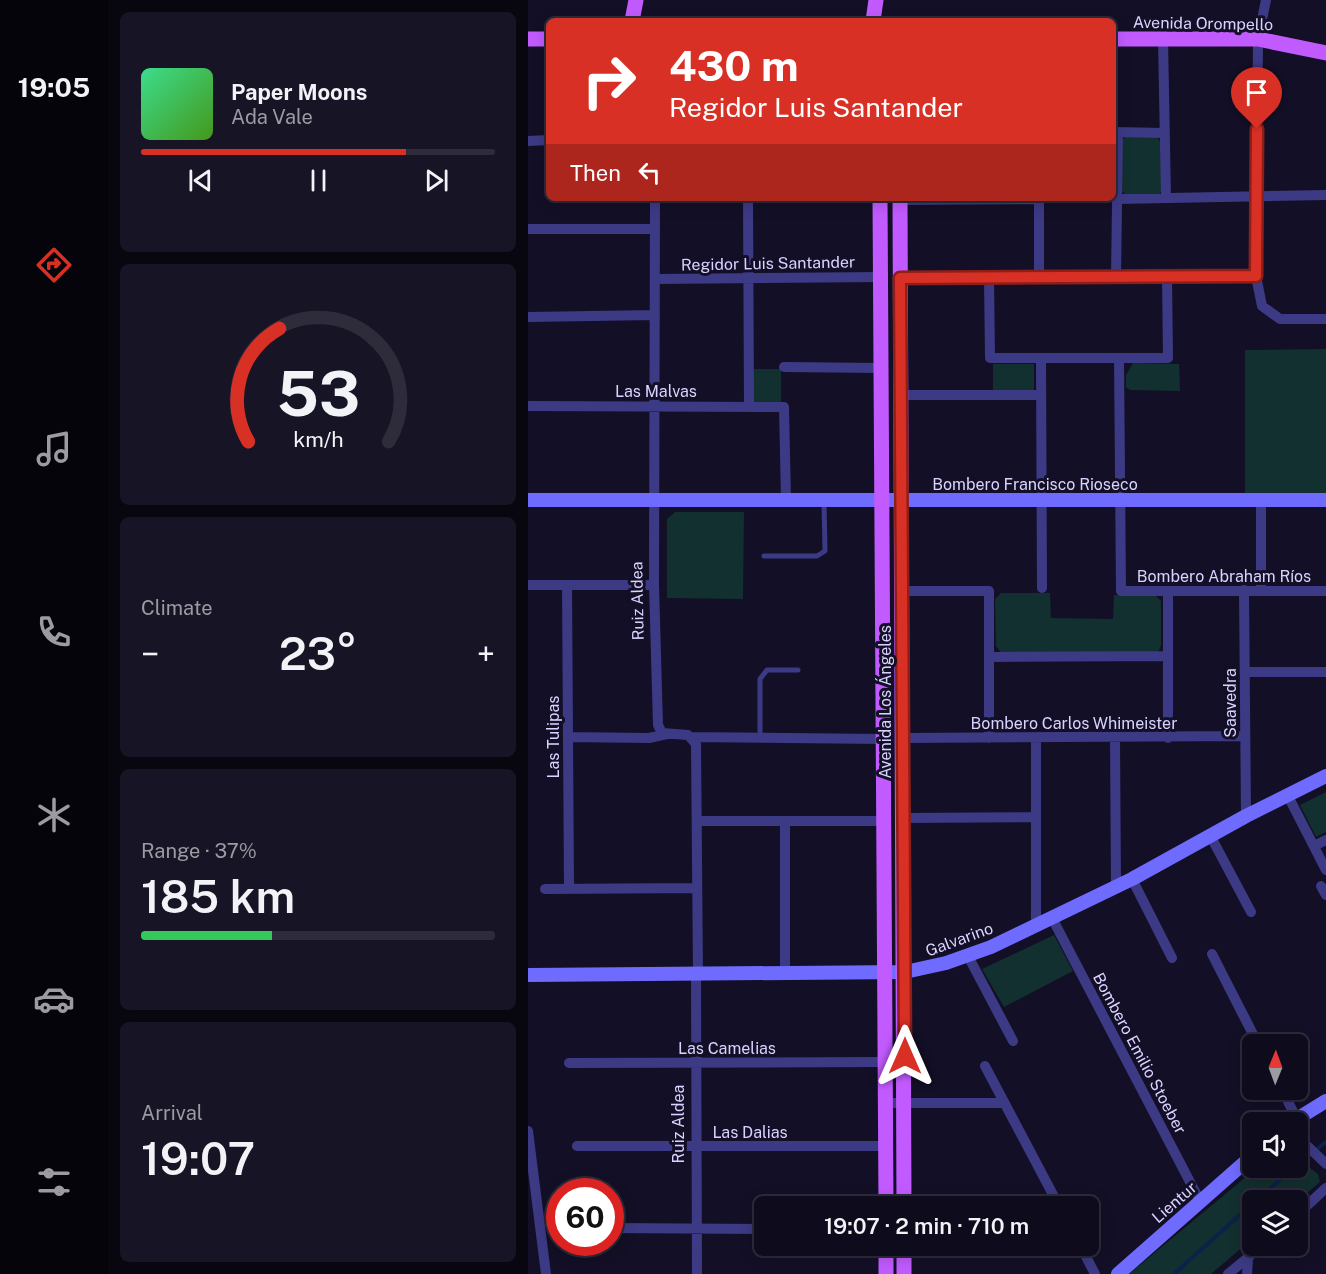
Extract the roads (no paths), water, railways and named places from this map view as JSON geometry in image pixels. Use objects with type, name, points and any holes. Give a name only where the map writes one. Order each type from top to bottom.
[{"type":"main road","points":[[633,18],[636,0]]},
{"type":"main road","points":[[873,18],[876,0]]},
{"type":"main road","points":[[528,39],[546,39]]},
{"type":"main road","name":"Avenida Orompello","points":[[1116,39],[1258,39],[1326,53]]},
{"type":"main road","name":"Avenida Los Ángeles","points":[[880,201],[886,1196]]},
{"type":"main road","name":"Avenida Los Ángeles","points":[[900,201],[905,972],[904,1196]]},
{"type":"main road","name":"Bombero Francisco Rioseco","points":[[528,500],[1326,500]]},
{"type":"main road","name":"Galvarino","points":[[528,975],[905,972],[968,956],[1052,918],[1132,879],[1246,816],[1326,776]]},
{"type":"main road","points":[[1307,1112],[1326,1101]]},
{"type":"main road","name":"Lientur","points":[[1118,1274],[1242,1165]]},
{"type":"main road","points":[[886,1256],[886,1274]]},
{"type":"main road","points":[[904,1256],[904,1274]]},
{"type":"street","points":[[1266,0],[1258,39],[1256,276],[1262,306],[1280,319],[1326,319]]},
{"type":"street","points":[[1163,39],[1166,198]]},
{"type":"street","points":[[1116,132],[1165,133]]},
{"type":"street","points":[[528,141],[546,140]]},
{"type":"street","points":[[1116,166],[1116,277]]},
{"type":"street","points":[[1117,199],[1326,195]]},
{"type":"street","name":"Ruiz Aldea","points":[[655,201],[654,585],[658,725],[662,733],[667,734]]},
{"type":"street","points":[[748,201],[749,407]]},
{"type":"street","points":[[1039,201],[1039,278]]},
{"type":"street","points":[[528,229],[655,229]]},
{"type":"street","points":[[900,278],[1256,276]]},
{"type":"street","name":"Regidor Luis Santander","points":[[655,279],[882,277]]},
{"type":"street","points":[[989,278],[990,358],[1168,358],[1167,277]]},
{"type":"street","points":[[528,317],[655,315]]},
{"type":"street","points":[[1041,358],[1042,588]]},
{"type":"street","points":[[1119,358],[1120,500]]},
{"type":"street","points":[[784,367],[882,368]]},
{"type":"street","points":[[901,395],[1041,395]]},
{"type":"street","name":"Las Malvas","points":[[528,406],[784,407],[786,500]]},
{"type":"street","name":"Bombero Abraham Ríos","points":[[1120,500],[1121,591],[1326,591]]},
{"type":"street","points":[[1261,500],[1262,591]]},
{"type":"street","points":[[528,585],[654,585]]},
{"type":"street","name":"Las Tulipas","points":[[567,585],[569,888]]},
{"type":"street","name":"Saavedra","points":[[1244,590],[1246,816]]},
{"type":"street","points":[[903,591],[989,591],[989,738]]},
{"type":"street","points":[[1168,591],[1168,738]]},
{"type":"street","points":[[989,657],[1167,656]]},
{"type":"street","points":[[1245,672],[1326,672]]},
{"type":"street","points":[[568,738],[649,738],[667,734],[692,737],[884,739]]},
{"type":"street","name":"Bombero Carlos Whimeister","points":[[903,738],[1245,736]]},
{"type":"street","name":"Ruiz Aldea","points":[[692,737],[696,744],[697,821],[697,1274]]},
{"type":"street","points":[[1036,738],[1036,924]]},
{"type":"street","points":[[1115,738],[1116,885]]},
{"type":"street","points":[[1288,796],[1326,870]]},
{"type":"street","points":[[903,818],[1035,817]]},
{"type":"street","points":[[697,821],[884,821]]},
{"type":"street","points":[[785,822],[785,973]]},
{"type":"street","points":[[1211,837],[1251,912]]},
{"type":"street","points":[[1314,846],[1326,840]]},
{"type":"street","points":[[1132,879],[1172,958]]},
{"type":"street","points":[[544,889],[697,888]]},
{"type":"street","name":"Bombero Emilio Stoeber","points":[[1052,918],[1200,1201]]},
{"type":"street","points":[[1212,954],[1253,1034]]},
{"type":"street","points":[[968,956],[1013,1041]]},
{"type":"street","name":"Las Camelias","points":[[569,1063],[885,1062]]},
{"type":"street","points":[[985,1066],[1054,1196]]},
{"type":"street","points":[[885,1104],[1004,1103]]},
{"type":"street","points":[[528,1131],[546,1274]]},
{"type":"street","name":"Las Dalias","points":[[578,1146],[886,1146]]},
{"type":"street","points":[[1308,1148],[1322,1161]]},
{"type":"street","points":[[1308,1205],[1326,1188]]},
{"type":"street","points":[[624,1228],[754,1229]]},
{"type":"street","points":[[528,1236],[541,1236]]},
{"type":"street","points":[[1086,1256],[1095,1274]]},
{"type":"street","points":[[1228,1274],[1251,1256]]},
{"type":"street","points":[[1247,1274],[1248,1259]]},
{"type":"lane","points":[[764,556],[817,556],[825,551],[824,500]]},
{"type":"lane","points":[[760,737],[760,679],[767,670],[798,670]]},
{"type":"waterway","points":[[1308,1156],[1326,1142]]},
{"type":"waterway","points":[[1268,1190],[1282,1178]]},
{"type":"waterway","points":[[1174,1274],[1242,1213]]}]
